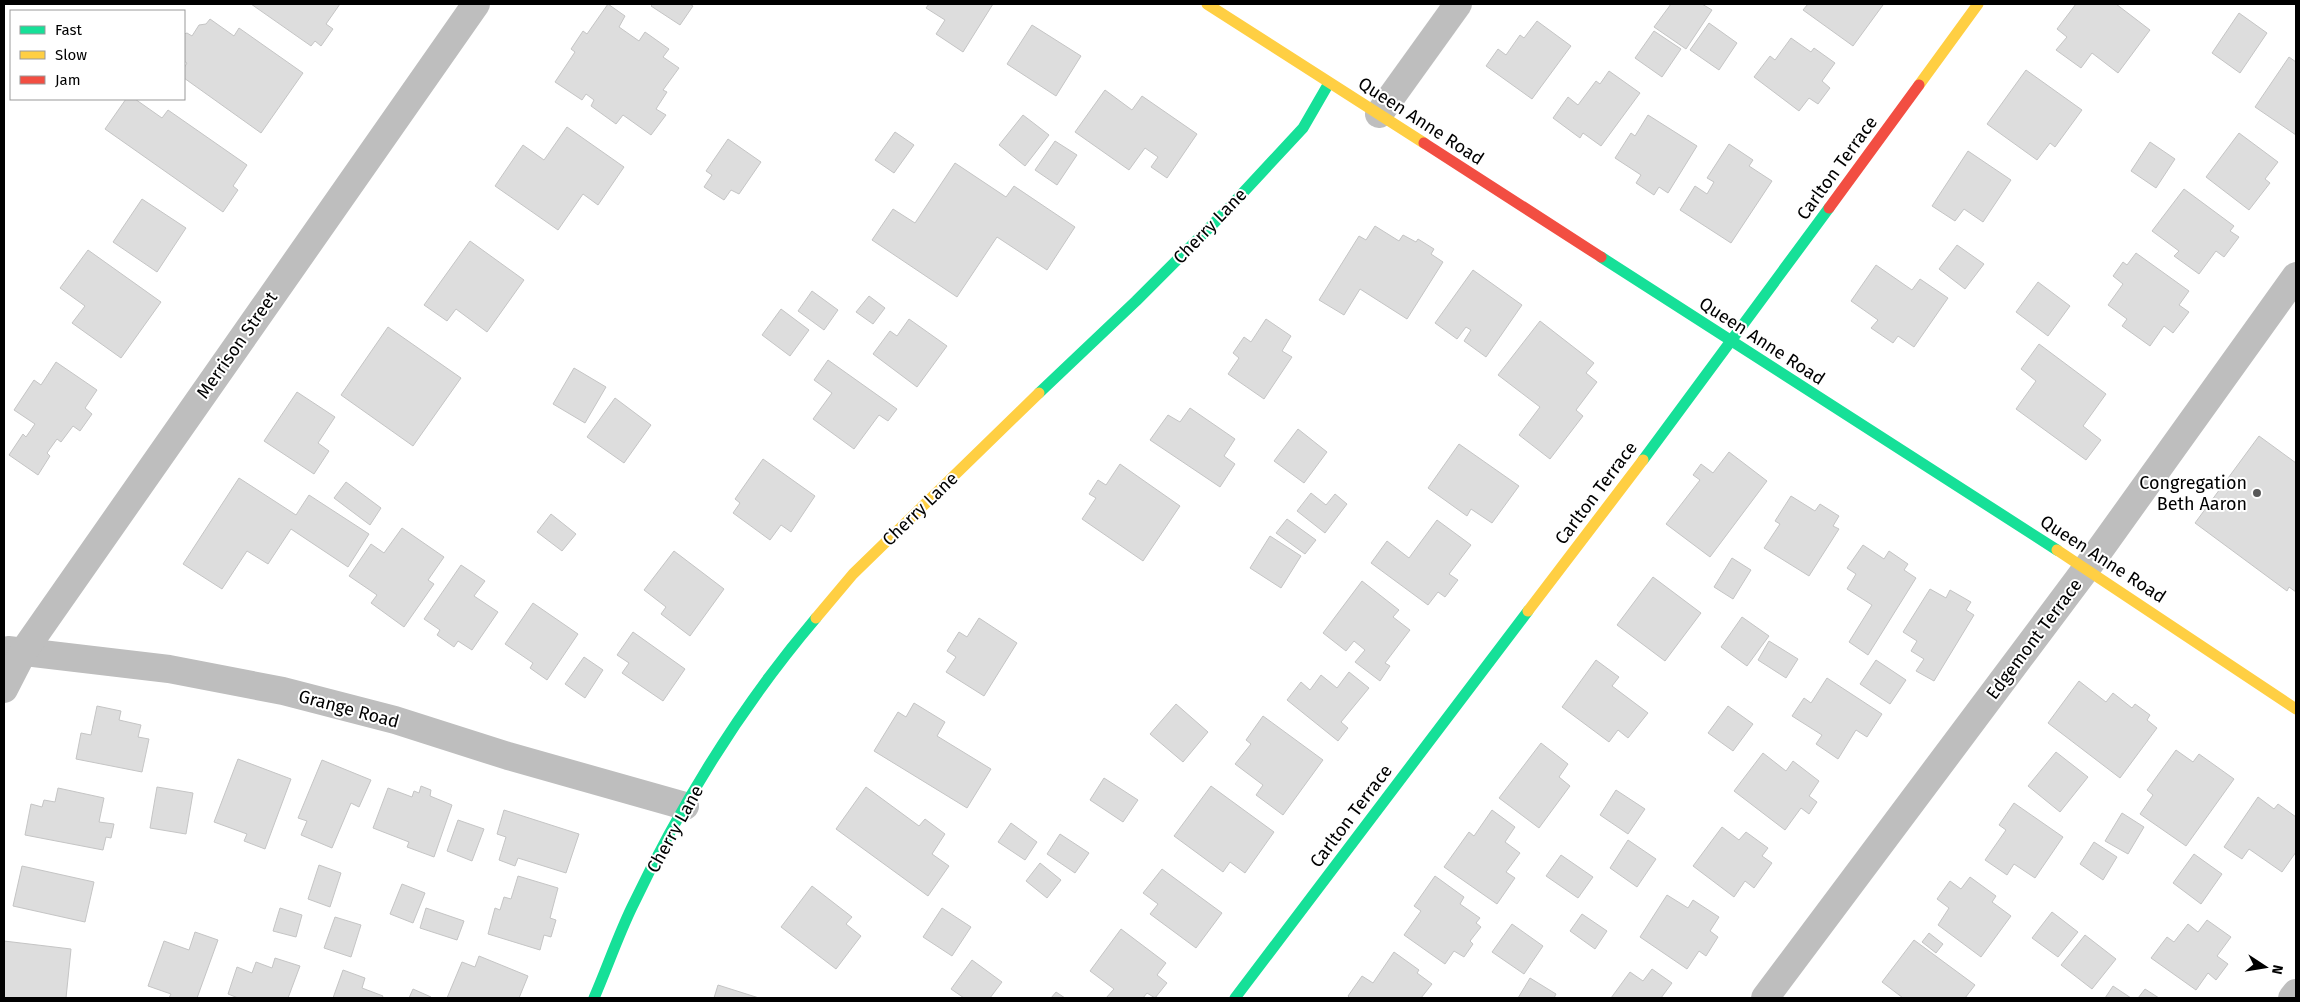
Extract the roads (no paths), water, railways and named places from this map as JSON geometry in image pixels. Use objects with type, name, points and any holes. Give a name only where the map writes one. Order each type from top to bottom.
[{"type":"street","name":"Merrison Street","points":[[4,689],[13,651],[476,4]]},
{"type":"street","name":"Queen Anne Road","points":[[1207,4],[2086,569],[2296,709]]},
{"type":"street","points":[[1379,114],[1458,4]]},
{"type":"street","name":"Carlton Terrace","points":[[1235,998],[1731,342],[1978,4]]},
{"type":"street","name":"Cherry Lane","points":[[594,998],[632,907],[685,806],[742,715],[792,646],[853,574],[1088,345],[1136,301],[1225,212],[1303,128],[1329,83]]},
{"type":"street","name":"Edgemont Terrace","points":[[1765,998],[2086,569],[2296,276]]},
{"type":"street","name":"Grange Road","points":[[13,651],[169,668],[283,691],[395,720],[508,756],[685,806]]},
{"type":"street","points":[[2292,998],[2296,993]]},
{"type":"place","name":"Congregation Beth Aaron","points":[[2257,493]]}]
